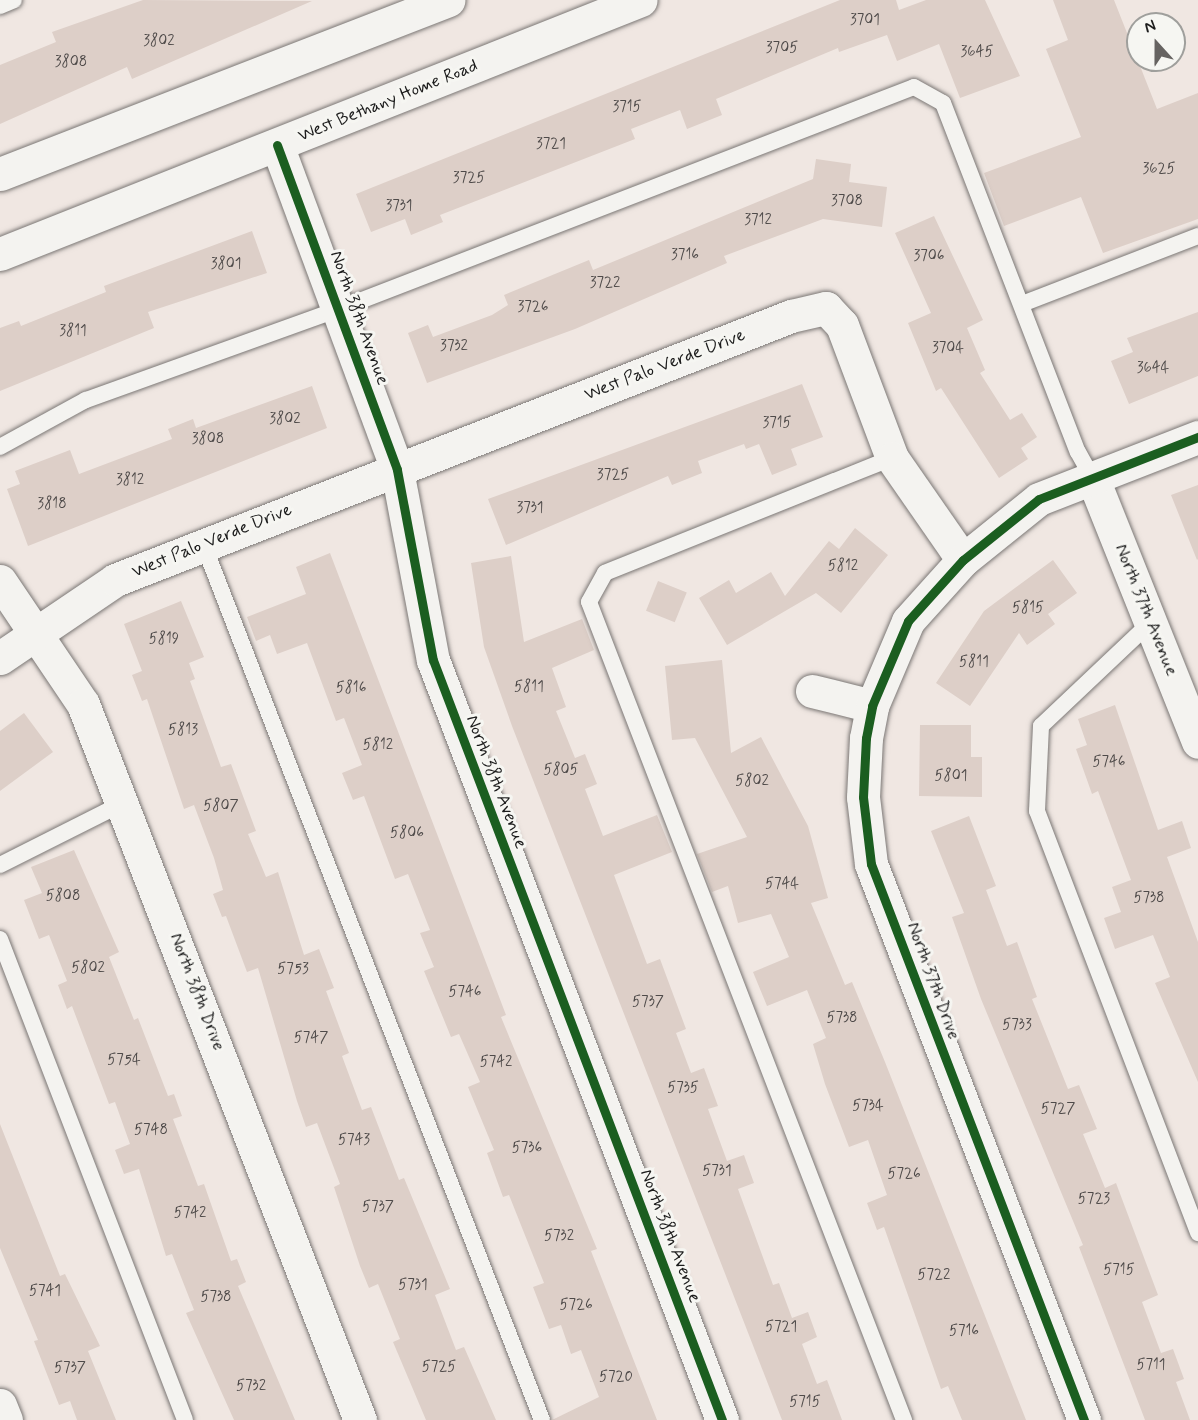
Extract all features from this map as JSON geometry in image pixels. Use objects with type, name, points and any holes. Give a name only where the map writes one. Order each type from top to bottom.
[{"type":"street","points":[[0,174],[448,0]]},
{"type":"street","name":"West Bethany Home Road","points":[[0,254],[641,0]]},
{"type":"street","name":"North 38th Avenue","points":[[277,145],[397,470],[433,660],[722,1420]]},
{"type":"street","name":"West Palo Verde Drive","points":[[0,658],[116,580],[203,543],[826,308],[842,326],[892,458],[963,560]]},
{"type":"street","points":[[963,560],[1039,499],[1198,437]]},
{"type":"street","name":"North 37th Avenue","points":[[1093,478],[1198,742]]},
{"type":"street","name":"North 37th Drive","points":[[963,560],[908,621],[872,706],[862,797],[871,864],[1084,1420]]},
{"type":"street","name":"North 38th Drive","points":[[0,580],[83,704],[125,802],[360,1420]]},
{"type":"street","points":[[812,691],[872,706]]},
{"type":"street","points":[[0,1404],[6,1420]]},
{"type":"lane","points":[[0,6],[14,0]]},
{"type":"lane","points":[[0,447],[86,400],[339,309],[914,87],[943,102],[1093,478]]},
{"type":"lane","points":[[1022,304],[1198,236]]},
{"type":"lane","points":[[892,458],[605,573],[589,602],[904,1420]]},
{"type":"lane","points":[[203,543],[542,1420]]},
{"type":"lane","points":[[1151,622],[1041,726],[1037,811],[1198,1233]]},
{"type":"lane","points":[[0,865],[125,802]]},
{"type":"lane","points":[[0,939],[185,1420]]},
{"type":"building","points":[[143,0],[312,1],[132,79],[127,67],[0,124],[0,65],[56,42],[52,32]]},
{"type":"building","points":[[840,0],[896,0],[899,10],[926,0],[985,0],[1020,76],[960,98],[939,44],[897,61],[887,35],[839,52],[838,48],[716,99],[722,115],[687,129],[680,110],[631,129],[635,139],[440,215],[443,222],[411,235],[405,219],[371,232],[356,194]]},
{"type":"building","points":[[1053,0],[1114,0],[1126,30],[1126,72],[1142,72],[1157,109],[1198,93],[1198,219],[1103,253],[1081,197],[1004,226],[984,173],[1081,137],[1046,49],[1068,40]]},
{"type":"building","points":[[816,159],[851,164],[849,182],[887,187],[882,227],[823,219],[724,256],[727,263],[575,329],[427,383],[408,333],[428,325],[433,337],[492,315],[508,305],[504,295],[589,260],[593,270],[813,179]]},
{"type":"building","points":[[934,216],[983,320],[967,328],[985,370],[980,373],[1010,420],[1022,413],[1037,437],[1021,448],[1028,459],[999,478],[941,388],[936,391],[908,323],[931,313],[895,233]]},
{"type":"building","points":[[252,231],[267,273],[148,312],[154,328],[0,391],[0,328],[19,321],[21,326],[106,292],[104,286]]},
{"type":"building","points":[[1198,312],[1198,376],[1129,404],[1111,361],[1133,352],[1127,338]]},
{"type":"building","points":[[802,384],[823,437],[791,449],[797,465],[772,475],[759,444],[746,449],[744,444],[698,461],[702,473],[672,485],[668,476],[506,545],[488,499]]},
{"type":"building","points":[[312,386],[327,428],[28,546],[7,489],[20,484],[15,471],[70,450],[79,474],[172,439],[168,429],[193,419],[196,428]]},
{"type":"building","points":[[1198,485],[1198,559],[1197,560],[1171,495]]},
{"type":"building","points":[[855,528],[888,555],[841,613],[816,593],[727,645],[699,598],[729,580],[736,593],[771,572],[785,596],[829,541],[839,549]]},
{"type":"building","points":[[330,553],[506,1015],[501,1017],[597,1249],[591,1251],[657,1420],[552,1420],[599,1397],[581,1350],[571,1354],[561,1325],[549,1329],[533,1287],[544,1283],[509,1195],[503,1197],[487,1153],[494,1150],[468,1087],[480,1082],[459,1034],[451,1037],[424,971],[434,967],[420,933],[430,930],[408,874],[395,879],[364,796],[353,800],[342,773],[362,765],[344,718],[336,721],[307,643],[277,654],[270,635],[256,641],[247,617],[306,594],[296,567]]},
{"type":"building","points":[[511,556],[524,642],[582,619],[594,650],[552,668],[566,707],[556,711],[575,758],[585,754],[597,784],[585,789],[603,836],[657,815],[672,852],[614,875],[647,964],[660,959],[686,1029],[676,1033],[691,1073],[704,1068],[718,1106],[708,1109],[727,1161],[744,1155],[754,1183],[738,1189],[773,1285],[779,1283],[792,1318],[808,1312],[817,1337],[802,1344],[817,1384],[827,1380],[842,1420],[782,1420],[512,726],[484,647],[471,563]]},
{"type":"building","points":[[1053,560],[1077,593],[1048,614],[1055,624],[1027,645],[1019,633],[970,706],[936,683],[984,611]]},
{"type":"building","points":[[658,581],[687,593],[675,622],[646,611]]},
{"type":"building","points":[[181,601],[204,657],[189,663],[195,679],[190,681],[221,767],[231,764],[256,831],[248,834],[266,877],[278,872],[304,955],[319,949],[334,988],[326,991],[349,1053],[342,1056],[362,1110],[371,1107],[399,1180],[404,1178],[450,1289],[435,1295],[456,1350],[464,1347],[496,1420],[426,1420],[393,1342],[400,1339],[378,1284],[369,1288],[360,1266],[334,1187],[340,1184],[317,1123],[306,1127],[258,968],[247,972],[226,916],[222,917],[213,894],[223,890],[214,858],[194,805],[184,809],[147,699],[142,701],[132,675],[142,671],[124,624]]},
{"type":"building","points":[[722,660],[731,753],[761,737],[808,826],[828,898],[811,903],[845,985],[852,982],[1026,1420],[962,1420],[948,1386],[941,1389],[884,1227],[877,1230],[867,1203],[887,1195],[868,1140],[849,1147],[825,1084],[813,1044],[826,1038],[807,990],[767,1006],[753,972],[789,957],[771,914],[738,923],[728,886],[712,892],[697,854],[747,837],[695,738],[672,740],[665,666]]},
{"type":"building","points":[[1115,705],[1158,830],[1182,821],[1191,848],[1167,857],[1198,942],[1198,1082],[1155,983],[1170,977],[1153,935],[1115,949],[1104,918],[1121,912],[1112,887],[1131,880],[1098,791],[1092,794],[1076,749],[1087,745],[1078,719]]},
{"type":"building","points":[[24,713],[53,752],[0,791],[0,731]]},
{"type":"building","points":[[920,725],[971,725],[971,757],[982,757],[982,797],[919,796]]},
{"type":"building","points":[[969,816],[996,886],[986,890],[1007,946],[1017,942],[1037,997],[1032,999],[1068,1089],[1079,1085],[1097,1129],[1083,1134],[1105,1188],[1116,1183],[1158,1295],[1142,1302],[1161,1353],[1173,1349],[1184,1379],[1176,1382],[1190,1420],[1145,1420],[1079,1247],[1083,1245],[981,999],[952,917],[964,913],[931,831]]},
{"type":"building","points":[[74,850],[119,952],[109,957],[134,1020],[138,1018],[168,1096],[174,1094],[182,1116],[173,1119],[198,1186],[204,1184],[231,1261],[237,1259],[246,1282],[238,1286],[295,1420],[234,1420],[186,1313],[194,1310],[172,1254],[166,1256],[139,1169],[124,1174],[115,1150],[130,1144],[115,1102],[109,1104],[72,1006],[67,1009],[58,985],[67,981],[49,935],[39,939],[24,900],[42,893],[31,867]]},
{"type":"building","points":[[0,1124],[60,1276],[65,1274],[100,1346],[88,1351],[116,1420],[77,1420],[70,1401],[59,1405],[34,1341],[38,1340],[0,1248]]},
{"type":"cycle path","points":[[277,145],[397,470],[433,660],[722,1420]]},
{"type":"cycle path","points":[[1084,1420],[871,864],[863,797],[866,738],[872,706],[908,621],[963,560],[1039,499],[1198,437]]}]
